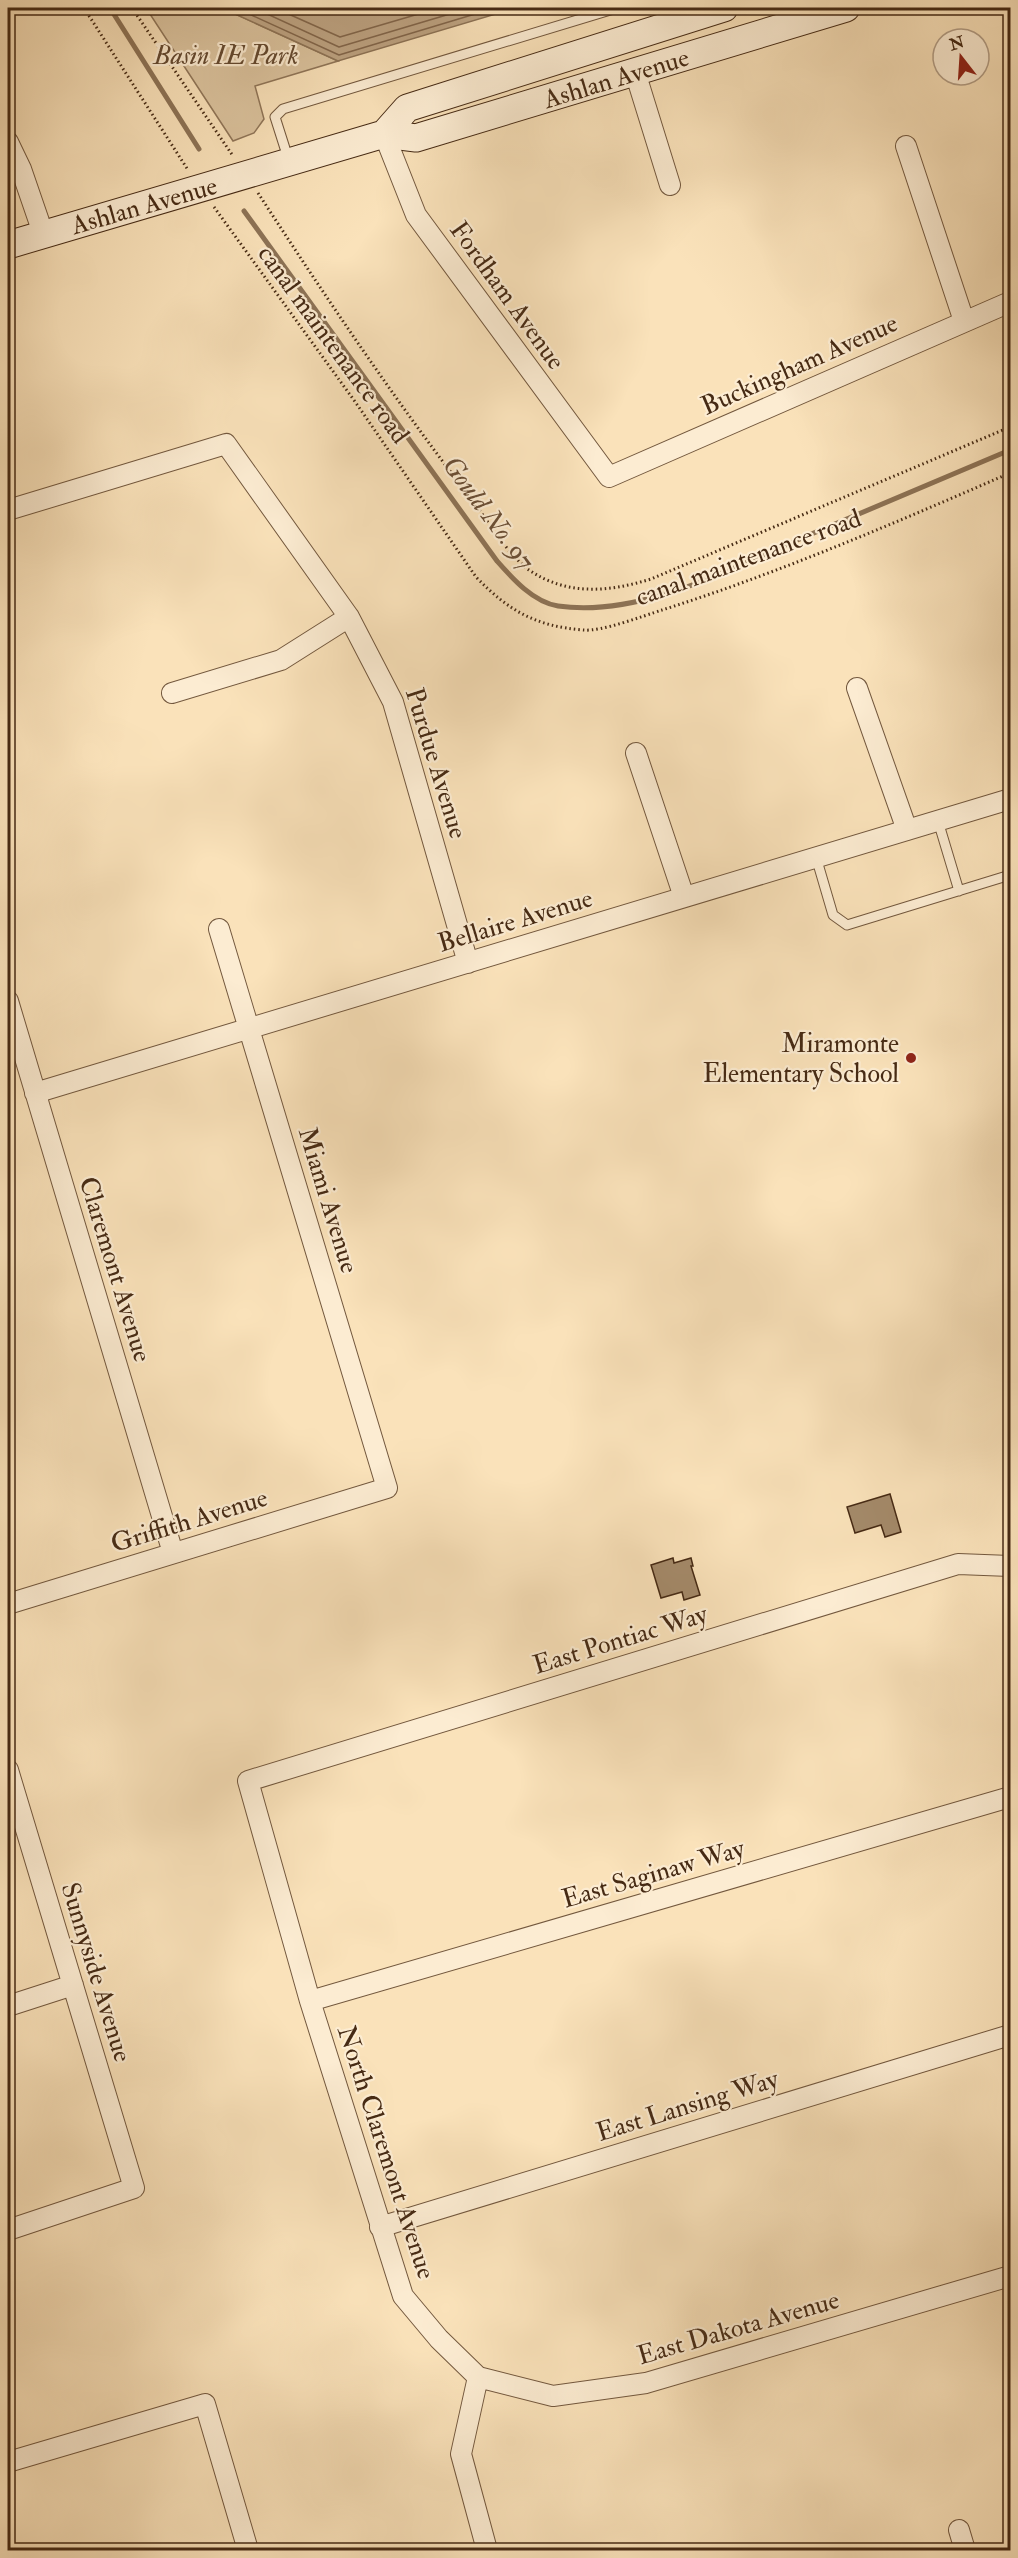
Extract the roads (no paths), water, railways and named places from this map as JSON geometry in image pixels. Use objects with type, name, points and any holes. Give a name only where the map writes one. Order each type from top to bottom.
[{"type":"main road","name":"Ashlan Avenue","points":[[384,134],[406,108],[724,8]]},
{"type":"main road","name":"Ashlan Avenue","points":[[8,244],[247,176],[384,134],[416,138],[635,72],[791,15],[846,8]]},
{"type":"street","points":[[635,72],[670,185]]},
{"type":"street","name":"Fordham Avenue","points":[[384,134],[416,215],[609,477]]},
{"type":"street","points":[[8,142],[21,169],[43,233]]},
{"type":"street","points":[[906,146],[964,321]]},
{"type":"street","name":"Buckingham Avenue","points":[[609,477],[1011,302]]},
{"type":"street","name":"Purdue Avenue","points":[[8,510],[226,444],[349,617],[393,702],[468,963]]},
{"type":"street","points":[[172,693],[281,660],[349,617]]},
{"type":"street","points":[[857,688],[907,830]]},
{"type":"street","points":[[636,753],[684,897]]},
{"type":"street","name":"Bellaire Avenue","points":[[35,1093],[1011,799]]},
{"type":"street","name":"Miami Avenue","points":[[219,929],[387,1488]]},
{"type":"street","name":"Claremont Avenue","points":[[8,1001],[173,1553]]},
{"type":"street","name":"Griffith Avenue","points":[[8,1604],[387,1488]]},
{"type":"street","name":"East Pontiac Way","points":[[248,1781],[958,1564],[1011,1566]]},
{"type":"street","name":"Sunnyside Avenue","points":[[8,1777],[134,2188],[8,2230]]},
{"type":"street","name":"North Claremont Avenue","points":[[248,1781],[310,2001],[380,2227],[404,2296],[439,2339],[478,2377]]},
{"type":"street","name":"East Saginaw Way","points":[[310,2001],[1011,1797]]},
{"type":"street","points":[[8,2006],[73,1985]]},
{"type":"street","name":"East Lansing Way","points":[[380,2227],[1011,2035]]},
{"type":"street","name":"East Dakota Avenue","points":[[478,2377],[553,2396],[646,2383],[1011,2276]]},
{"type":"street","points":[[478,2377],[460,2454],[487,2550]]},
{"type":"street","points":[[8,2462],[205,2404],[248,2550]]},
{"type":"street","points":[[959,2530],[965,2550]]},
{"type":"lane","points":[[289,163],[275,117],[284,109],[617,8]]},
{"type":"lane","points":[[938,821],[959,891]]},
{"type":"lane","points":[[816,857],[833,915],[847,925],[1011,875]]},
{"type":"water","points":[[222,8],[516,8],[338,61]]},
{"type":"waterway","name":"Gould No. 97","points":[[110,8],[199,149]]},
{"type":"waterway","name":"Gould No. 97","points":[[244,211],[497,561],[524,588],[549,604],[590,608],[622,604],[686,587],[1010,450]]},
{"type":"place","name":"Miramonte Elementary School","points":[[911,1058]]},
{"type":"park label","name":"Basin IE Park","points":[[226,55]]}]
